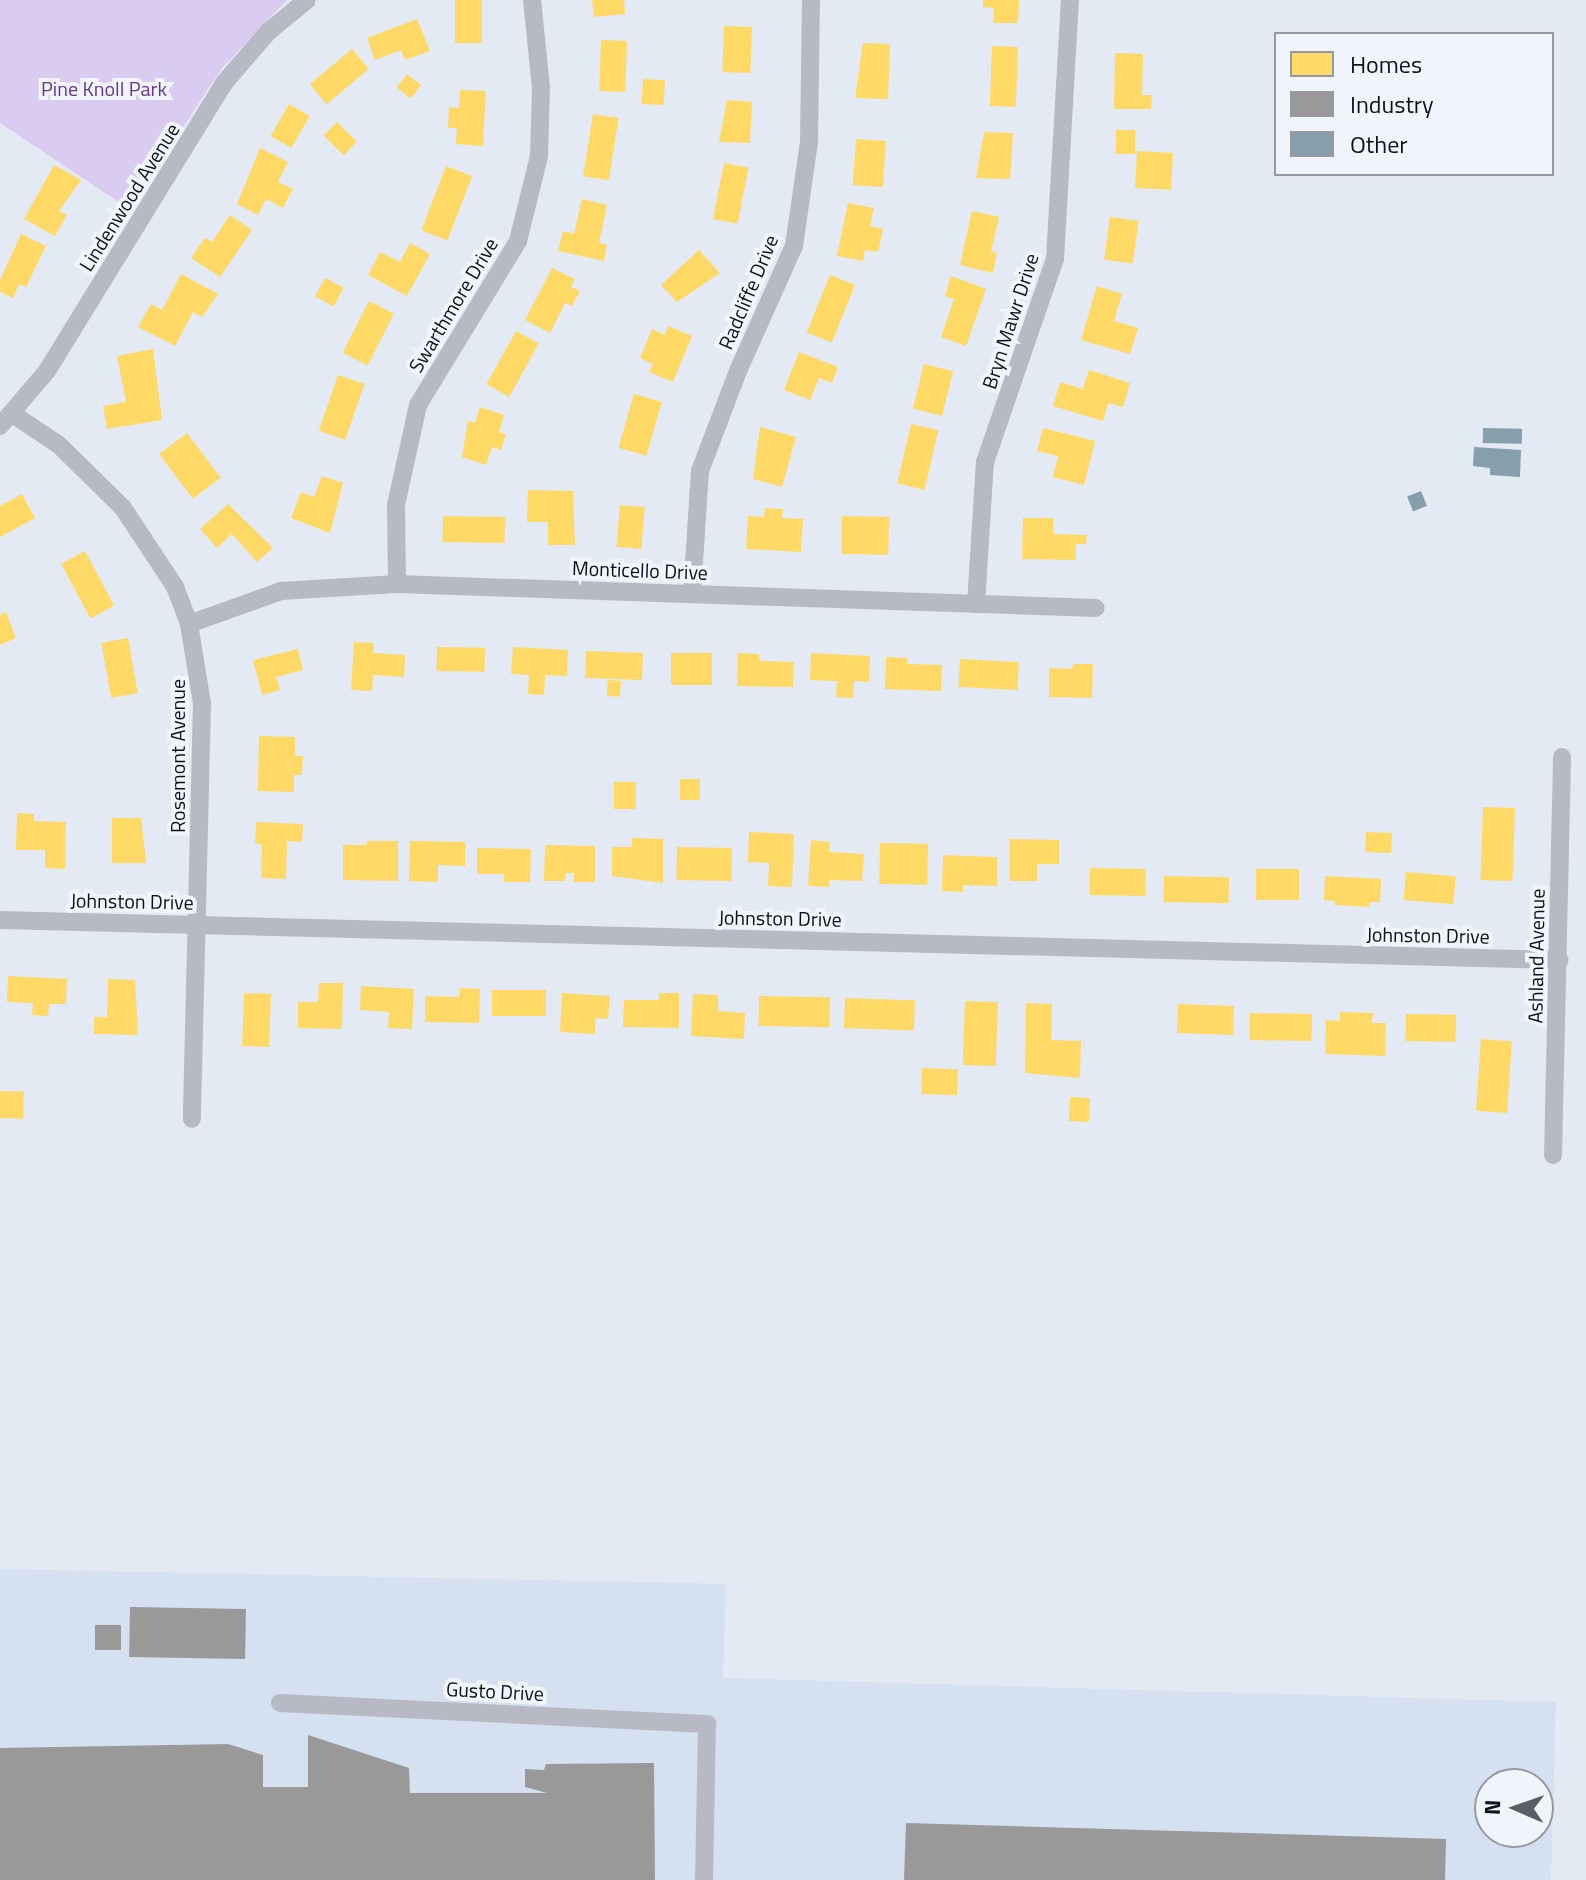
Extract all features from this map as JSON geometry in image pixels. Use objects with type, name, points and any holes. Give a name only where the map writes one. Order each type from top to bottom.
[{"type":"street","name":"Lindenwood Avenue","points":[[7,421],[47,371],[224,83],[268,32],[307,0]]},
{"type":"street","name":"Swarthmore Drive","points":[[397,584],[396,505],[418,405],[518,241],[539,156],[541,88],[532,0]]},
{"type":"street","name":"Radcliffe Drive","points":[[692,594],[700,471],[738,371],[794,246],[809,142],[811,0]]},
{"type":"street","name":"Bryn Mawr Drive","points":[[976,604],[985,462],[1055,259],[1070,0]]},
{"type":"street","name":"Rosemont Avenue","points":[[7,421],[59,445],[123,508],[175,587],[189,624],[202,703],[192,1119]]},
{"type":"street","name":"Monticello Drive","points":[[189,624],[281,591],[397,584],[1096,608]]},
{"type":"street","name":"Ashland Avenue","points":[[1553,1155],[1562,757]]},
{"type":"street","name":"Johnston Drive","points":[[0,920],[1559,960]]},
{"type":"street","name":"Gusto Drive","points":[[280,1703],[707,1724],[704,1880]]},
{"type":"shaded area","points":[[0,1569],[726,1584],[723,1678],[1556,1702],[1554,1773],[1554,1768],[1474,1768],[1474,1848],[1552,1848],[1551,1880],[0,1880]]},
{"type":"green space","name":"Pine Knoll Park","points":[[0,0],[287,0],[222,68],[129,209],[0,123]]},
{"type":"building: Homes","points":[[455,0],[482,0],[482,43],[455,43]]},
{"type":"building: Homes","points":[[592,0],[624,0],[625,14],[594,17]]},
{"type":"building: Homes","points":[[983,0],[1019,0],[1018,23],[993,23],[994,8],[983,7]]},
{"type":"building: Homes","points":[[417,19],[430,51],[405,60],[401,50],[375,60],[367,38]]},
{"type":"building: Homes","points":[[724,26],[752,27],[750,73],[722,72]]},
{"type":"building: Homes","points":[[601,40],[627,41],[625,92],[599,91]]},
{"type":"building: Homes","points":[[863,43],[890,44],[888,99],[855,98]]},
{"type":"building: Homes","points":[[992,46],[1018,47],[1016,107],[990,106]]},
{"type":"building: Homes","points":[[352,49],[369,69],[327,104],[310,84]]},
{"type":"building: Homes","points":[[1115,53],[1143,54],[1142,95],[1152,95],[1151,109],[1114,109]]},
{"type":"building: Homes","points":[[407,74],[421,85],[411,98],[397,87]]},
{"type":"building: Homes","points":[[643,79],[665,80],[664,105],[642,104]]},
{"type":"building: Homes","points":[[460,90],[486,91],[483,146],[456,144],[457,128],[448,128],[449,107],[459,108]]},
{"type":"building: Homes","points":[[727,100],[752,102],[750,143],[719,142]]},
{"type":"building: Homes","points":[[289,104],[310,116],[291,148],[270,136]]},
{"type":"building: Homes","points":[[593,114],[619,118],[609,180],[583,176]]},
{"type":"building: Homes","points":[[337,122],[357,142],[343,155],[324,135]]},
{"type":"building: Homes","points":[[1116,130],[1135,130],[1135,154],[1116,154]]},
{"type":"building: Homes","points":[[984,132],[1013,133],[1010,179],[976,178]]},
{"type":"building: Homes","points":[[856,139],[886,141],[883,187],[853,185]]},
{"type":"building: Homes","points":[[260,148],[288,162],[278,182],[293,189],[283,208],[266,199],[258,215],[237,204]]},
{"type":"building: Homes","points":[[1137,151],[1173,153],[1171,190],[1135,188]]},
{"type":"building: Homes","points":[[724,163],[749,168],[738,224],[713,219]]},
{"type":"building: Homes","points":[[54,165],[81,180],[59,211],[67,215],[55,236],[24,219]]},
{"type":"building: Homes","points":[[446,166],[472,176],[447,240],[421,230]]},
{"type":"building: Homes","points":[[582,199],[607,205],[599,243],[607,245],[604,261],[558,251],[563,231],[574,234]]},
{"type":"building: Homes","points":[[848,203],[874,208],[870,226],[883,229],[878,252],[865,250],[863,261],[837,256]]},
{"type":"building: Homes","points":[[972,211],[999,217],[991,252],[997,253],[993,273],[960,265]]},
{"type":"building: Homes","points":[[230,215],[252,230],[220,277],[191,258],[205,238],[212,242]]},
{"type":"building: Homes","points":[[1110,217],[1139,221],[1133,264],[1104,260]]},
{"type":"building: Homes","points":[[21,234],[46,246],[26,287],[19,284],[13,298],[0,292],[0,280]]},
{"type":"building: Homes","points":[[410,243],[430,254],[407,296],[368,275],[380,252],[400,262]]},
{"type":"building: Homes","points":[[699,250],[720,273],[677,302],[661,285]]},
{"type":"building: Homes","points":[[552,268],[575,279],[571,287],[580,291],[572,306],[565,303],[550,333],[525,320]]},
{"type":"building: Homes","points":[[181,274],[218,294],[202,317],[193,312],[175,346],[138,327],[151,304],[162,310]]},
{"type":"building: Homes","points":[[830,275],[855,285],[832,343],[807,332]]},
{"type":"building: Homes","points":[[951,276],[986,289],[966,346],[941,337],[954,299],[945,296]]},
{"type":"building: Homes","points":[[325,278],[344,288],[334,306],[315,297]]},
{"type":"building: Homes","points":[[1097,286],[1122,294],[1114,321],[1138,328],[1130,354],[1081,340]]},
{"type":"building: Homes","points":[[369,301],[394,314],[368,365],[343,353]]},
{"type":"building: Homes","points":[[668,326],[692,336],[673,382],[649,372],[653,364],[640,358],[652,329],[665,335]]},
{"type":"building: Homes","points":[[516,331],[539,344],[509,397],[486,384]]},
{"type":"building: Homes","points":[[153,349],[162,420],[107,429],[103,406],[126,402],[117,356]]},
{"type":"building: Homes","points":[[799,352],[838,367],[832,383],[819,378],[810,400],[784,390]]},
{"type":"building: Homes","points":[[924,364],[953,371],[942,416],[913,409]]},
{"type":"building: Homes","points":[[1089,370],[1130,383],[1123,407],[1108,403],[1103,421],[1053,406],[1060,382],[1083,389]]},
{"type":"building: Homes","points":[[338,375],[364,384],[345,440],[319,431]]},
{"type":"building: Homes","points":[[634,394],[662,402],[646,456],[619,448]]},
{"type":"building: Homes","points":[[480,407],[504,415],[499,432],[506,434],[501,450],[492,447],[486,465],[462,457],[468,421],[475,423]]},
{"type":"building: Homes","points":[[911,424],[938,430],[925,490],[897,483]]},
{"type":"building: Homes","points":[[760,427],[796,437],[782,487],[753,479]]},
{"type":"building: Homes","points":[[1043,428],[1095,441],[1084,485],[1053,477],[1058,456],[1037,451]]},
{"type":"building: Homes","points":[[187,433],[221,478],[193,499],[159,454]]},
{"type":"building: Homes","points":[[322,476],[343,483],[330,533],[291,518],[301,492],[314,497]]},
{"type":"building: Homes","points":[[528,490],[573,491],[575,545],[548,545],[548,522],[527,522]]},
{"type":"building: Homes","points":[[22,494],[35,518],[0,537],[0,506]]},
{"type":"building: Homes","points":[[228,504],[273,548],[257,562],[232,534],[217,548],[200,529]]},
{"type":"building: Homes","points":[[620,505],[645,507],[641,549],[616,547]]},
{"type":"building: Homes","points":[[765,508],[783,509],[782,518],[803,519],[801,552],[746,549],[748,516],[764,517]]},
{"type":"building: Homes","points":[[443,516],[505,517],[505,543],[443,542]]},
{"type":"building: Homes","points":[[842,516],[889,517],[888,555],[841,554]]},
{"type":"building: Homes","points":[[1023,518],[1053,518],[1053,534],[1087,535],[1086,544],[1076,544],[1076,560],[1022,559]]},
{"type":"building: Homes","points":[[85,551],[114,606],[90,618],[61,564]]},
{"type":"building: Homes","points":[[6,612],[16,638],[0,645],[0,615]]},
{"type":"building: Homes","points":[[128,638],[138,693],[111,698],[101,643]]},
{"type":"building: Homes","points":[[354,642],[374,643],[373,653],[405,655],[404,677],[373,675],[372,691],[351,690]]},
{"type":"building: Homes","points":[[437,647],[485,648],[485,672],[437,671]]},
{"type":"building: Homes","points":[[513,647],[568,650],[567,676],[545,675],[544,695],[528,694],[529,675],[511,674]]},
{"type":"building: Homes","points":[[298,649],[303,670],[276,677],[280,690],[262,695],[253,660]]},
{"type":"building: Homes","points":[[586,651],[643,653],[642,680],[585,678]]},
{"type":"building: Homes","points":[[671,653],[712,653],[712,685],[671,685]]},
{"type":"building: Homes","points":[[738,653],[759,654],[759,661],[794,662],[793,687],[737,686]]},
{"type":"building: Homes","points":[[811,653],[870,656],[869,682],[854,681],[853,698],[836,697],[837,681],[810,680]]},
{"type":"building: Homes","points":[[886,657],[907,658],[907,664],[942,665],[941,691],[885,689]]},
{"type":"building: Homes","points":[[960,659],[1019,662],[1017,690],[959,687]]},
{"type":"building: Homes","points":[[1073,664],[1093,664],[1092,698],[1049,697],[1049,668],[1072,669]]},
{"type":"building: Homes","points":[[608,680],[621,681],[620,697],[607,696]]},
{"type":"building: Homes","points":[[259,736],[295,737],[295,756],[303,756],[302,775],[294,775],[294,792],[258,791]]},
{"type":"building: Homes","points":[[680,779],[700,779],[700,800],[680,800]]},
{"type":"building: Homes","points":[[614,782],[636,782],[636,809],[614,809]]},
{"type":"building: Homes","points":[[1483,807],[1515,808],[1512,881],[1480,880]]},
{"type":"building: Homes","points":[[17,813],[34,814],[34,821],[66,822],[65,869],[45,868],[45,850],[16,850]]},
{"type":"building: Homes","points":[[112,818],[141,818],[146,863],[112,863]]},
{"type":"building: Homes","points":[[256,822],[303,824],[302,842],[287,841],[286,879],[261,878],[262,844],[255,844]]},
{"type":"building: Homes","points":[[749,832],[794,834],[792,887],[768,886],[769,863],[748,862]]},
{"type":"building: Homes","points":[[1366,832],[1392,833],[1391,853],[1365,852]]},
{"type":"building: Homes","points":[[632,838],[663,839],[663,883],[612,876],[612,847],[632,847]]},
{"type":"building: Homes","points":[[1010,839],[1059,840],[1059,864],[1037,864],[1037,881],[1010,881]]},
{"type":"building: Homes","points":[[811,840],[830,842],[829,852],[864,854],[862,881],[829,880],[829,887],[808,886]]},
{"type":"building: Homes","points":[[367,841],[398,841],[398,881],[343,880],[343,845],[366,845]]},
{"type":"building: Homes","points":[[410,841],[465,842],[465,866],[438,865],[438,882],[409,881]]},
{"type":"building: Homes","points":[[880,843],[928,844],[927,885],[879,884]]},
{"type":"building: Homes","points":[[545,845],[595,846],[595,882],[574,882],[574,873],[565,873],[565,881],[544,881]]},
{"type":"building: Homes","points":[[677,847],[732,848],[731,881],[676,880]]},
{"type":"building: Homes","points":[[477,848],[531,849],[530,882],[504,882],[504,874],[477,874]]},
{"type":"building: Homes","points":[[943,855],[997,857],[997,886],[963,885],[963,892],[942,891]]},
{"type":"building: Homes","points":[[1090,868],[1146,869],[1146,896],[1090,895]]},
{"type":"building: Homes","points":[[1256,869],[1299,869],[1299,900],[1256,900]]},
{"type":"building: Homes","points":[[1406,872],[1456,876],[1453,904],[1404,900]]},
{"type":"building: Homes","points":[[1164,876],[1229,877],[1229,903],[1164,902]]},
{"type":"building: Homes","points":[[1325,876],[1381,879],[1380,902],[1369,902],[1369,907],[1334,905],[1335,901],[1324,900]]},
{"type":"building: Homes","points":[[8,976],[67,979],[66,1004],[49,1004],[48,1016],[32,1015],[33,1003],[7,1002]]},
{"type":"building: Homes","points":[[108,979],[135,980],[138,1035],[94,1034],[94,1017],[107,1017]]},
{"type":"building: Homes","points":[[319,983],[343,983],[342,1029],[298,1028],[298,1002],[318,1002]]},
{"type":"building: Homes","points":[[361,986],[414,989],[412,1029],[388,1028],[389,1012],[360,1010]]},
{"type":"building: Homes","points":[[460,988],[480,989],[479,1023],[425,1022],[425,996],[459,997]]},
{"type":"building: Homes","points":[[492,990],[546,990],[546,1016],[492,1016]]},
{"type":"building: Homes","points":[[244,993],[271,994],[269,1047],[242,1046]]},
{"type":"building: Homes","points":[[562,993],[610,996],[608,1019],[595,1018],[595,1034],[560,1032]]},
{"type":"building: Homes","points":[[659,993],[679,993],[679,1028],[623,1027],[624,1000],[659,1000]]},
{"type":"building: Homes","points":[[693,994],[718,995],[718,1011],[745,1013],[744,1039],[691,1036]]},
{"type":"building: Homes","points":[[759,996],[830,997],[829,1027],[758,1026]]},
{"type":"building: Homes","points":[[845,998],[915,1000],[914,1030],[844,1028]]},
{"type":"building: Homes","points":[[965,1001],[998,1002],[996,1066],[963,1065]]},
{"type":"building: Homes","points":[[1026,1003],[1052,1004],[1051,1040],[1081,1041],[1080,1078],[1025,1073]]},
{"type":"building: Homes","points":[[1178,1004],[1234,1006],[1233,1035],[1177,1033]]},
{"type":"building: Homes","points":[[1340,1012],[1373,1013],[1372,1023],[1386,1023],[1385,1056],[1325,1054],[1326,1020],[1340,1021]]},
{"type":"building: Homes","points":[[1250,1013],[1312,1014],[1312,1041],[1250,1040]]},
{"type":"building: Homes","points":[[1406,1014],[1456,1015],[1456,1042],[1406,1041]]},
{"type":"building: Homes","points":[[1481,1039],[1512,1041],[1507,1113],[1476,1111]]},
{"type":"building: Homes","points":[[922,1068],[958,1069],[957,1095],[921,1094]]},
{"type":"building: Homes","points":[[0,1091],[24,1092],[23,1119],[0,1118]]},
{"type":"building: Homes","points":[[1070,1097],[1090,1098],[1089,1122],[1069,1121]]},
{"type":"building: Industry","points":[[130,1607],[246,1609],[245,1659],[129,1657]]},
{"type":"building: Industry","points":[[95,1625],[121,1625],[121,1650],[95,1650]]},
{"type":"building: Industry","points":[[308,1735],[409,1768],[410,1793],[547,1793],[525,1787],[525,1769],[544,1770],[546,1764],[654,1763],[655,1880],[0,1880],[0,1748],[228,1744],[263,1755],[263,1787],[308,1787]]},
{"type":"building: Industry","points":[[906,1823],[1446,1839],[1445,1880],[904,1880]]},
{"type":"building: Other","points":[[1483,428],[1522,429],[1522,444],[1483,443]]},
{"type":"building: Other","points":[[1474,447],[1521,450],[1520,477],[1490,475],[1490,468],[1473,466]]},
{"type":"building: Other","points":[[1421,491],[1427,506],[1413,511],[1407,497]]}]
